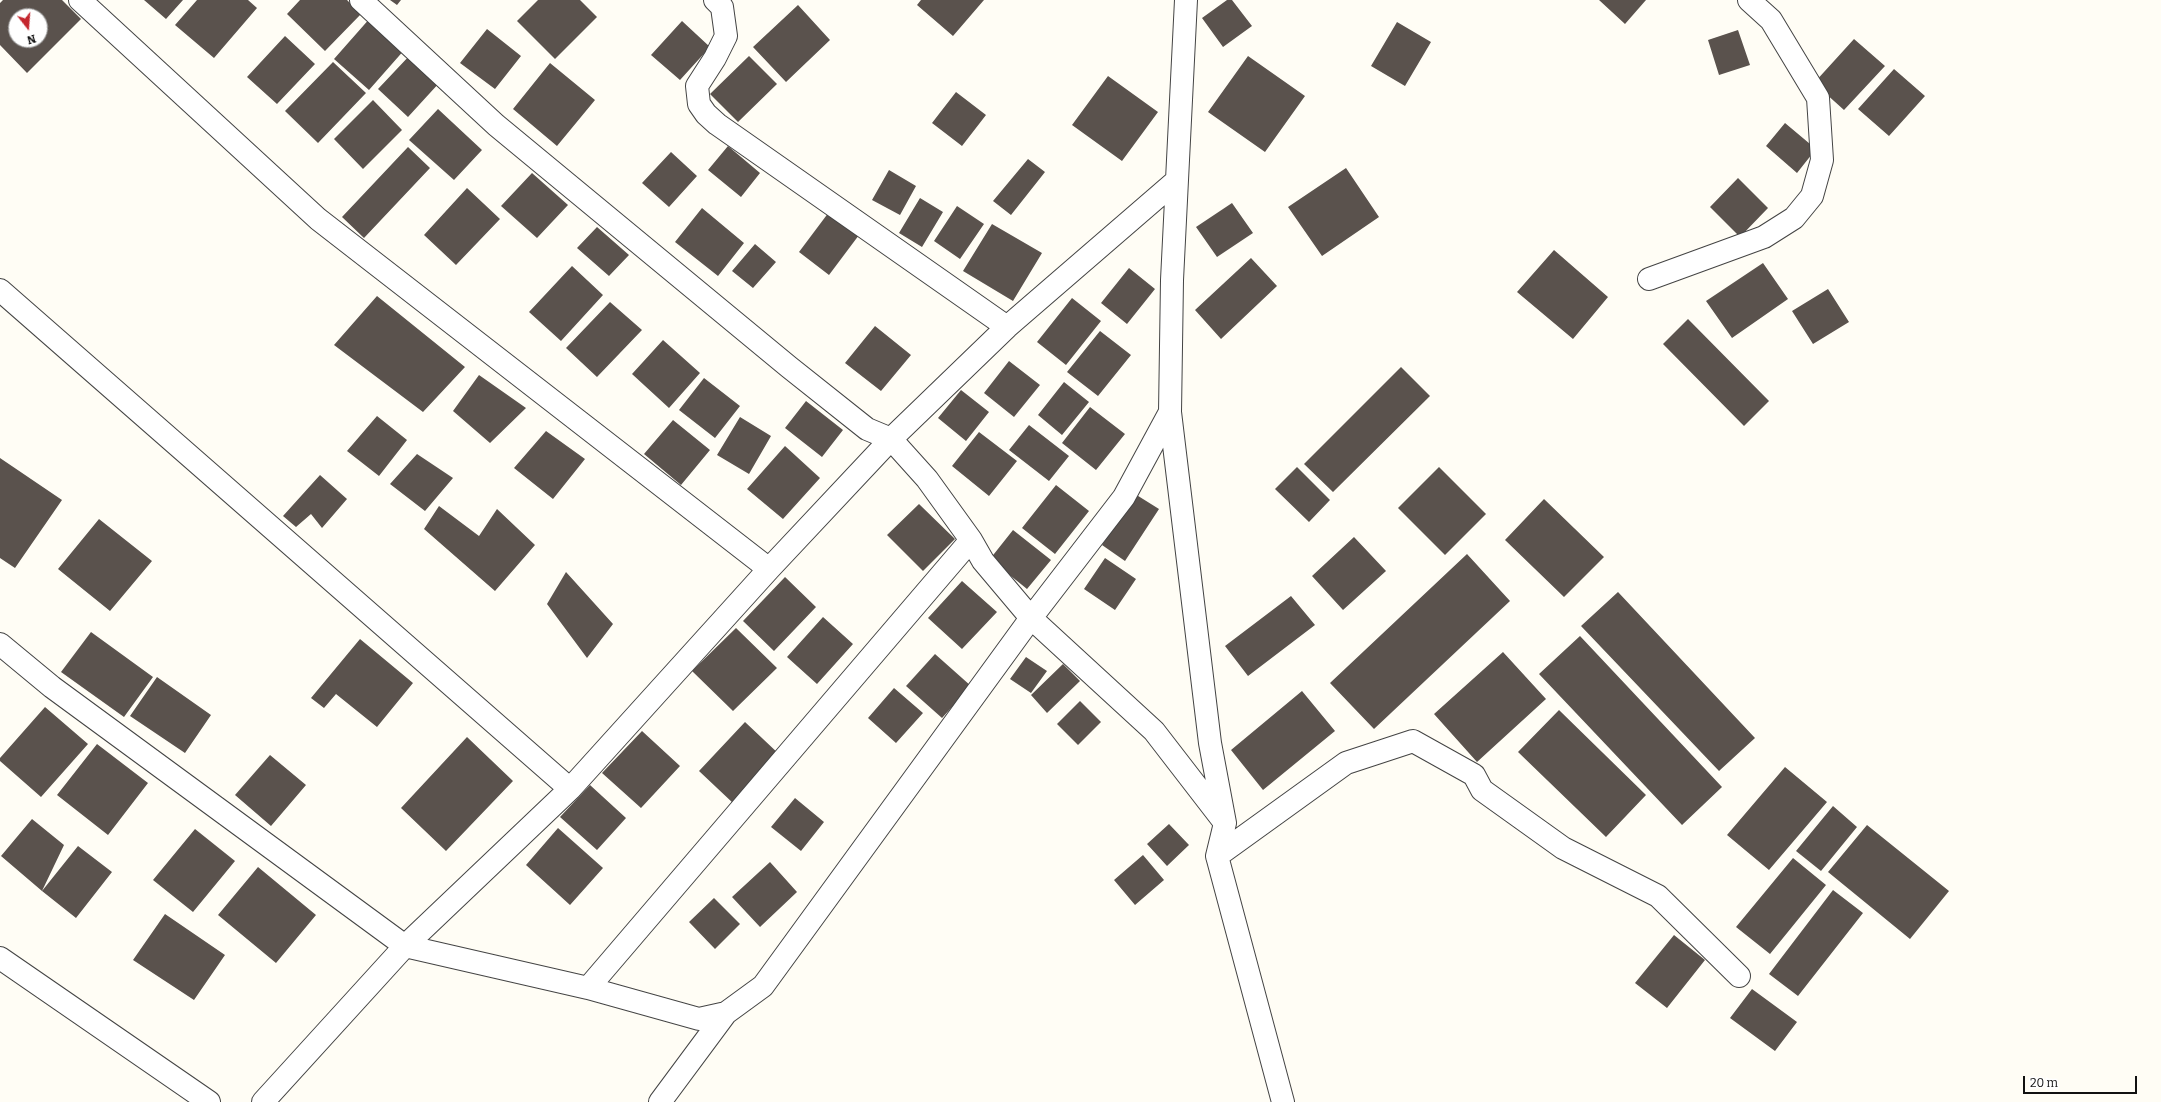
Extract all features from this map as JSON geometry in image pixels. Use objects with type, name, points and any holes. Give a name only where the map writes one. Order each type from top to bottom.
[{"type":"street","points":[[80,0],[318,220],[769,569]]},
{"type":"street","points":[[360,0],[496,125],[795,372],[868,429],[891,440],[928,479],[972,540],[983,561],[1031,618],[1154,731],[1225,823]]},
{"type":"street","points":[[715,0],[722,7],[726,36],[698,86],[699,104],[706,114],[717,124],[1007,327]]},
{"type":"street","points":[[1169,0],[1186,9],[1176,181],[1170,412],[1210,743],[1225,823],[1217,856],[1283,1102]]},
{"type":"street","points":[[1649,279],[1764,236],[1794,218],[1812,196],[1822,160],[1818,98],[1772,20],[1749,0]]},
{"type":"street","points":[[263,1102],[405,946],[570,789],[769,569],[891,440],[1007,327],[1176,181]]},
{"type":"street","points":[[0,290],[570,789]]},
{"type":"street","points":[[660,1102],[726,1013],[763,986],[1031,618],[1124,497],[1170,412]]},
{"type":"street","points":[[588,988],[972,540]]},
{"type":"street","points":[[0,644],[52,687],[405,946],[588,988],[698,1019],[726,1013]]},
{"type":"street","points":[[1217,856],[1346,763],[1412,741],[1474,775],[1482,790],[1563,848],[1658,896],[1739,976]]},
{"type":"street","points":[[0,958],[208,1102]]},
{"type":"building","points":[[3,0],[62,0],[81,19],[27,73],[0,45],[0,3]]},
{"type":"building","points":[[144,0],[183,0],[166,19]]},
{"type":"building","points":[[197,0],[248,0],[257,8],[214,58],[175,25]]},
{"type":"building","points":[[300,0],[347,0],[361,14],[325,51],[287,14]]},
{"type":"building","points":[[390,0],[401,0],[397,5]]},
{"type":"building","points":[[538,0],[580,0],[597,17],[555,59],[517,21]]},
{"type":"building","points":[[921,0],[984,0],[953,36],[917,5]]},
{"type":"building","points":[[1227,0],[1232,0],[1252,26],[1223,47],[1202,18]]},
{"type":"building","points":[[1599,0],[1646,0],[1625,24]]},
{"type":"building","points":[[798,5],[830,40],[786,82],[753,47]]},
{"type":"building","points":[[371,17],[406,48],[369,90],[334,59]]},
{"type":"building","points":[[682,21],[710,47],[680,80],[651,55]]},
{"type":"building","points":[[1397,22],[1431,42],[1405,86],[1371,66]]},
{"type":"building","points":[[487,29],[521,56],[495,89],[460,63]]},
{"type":"building","points":[[1738,30],[1750,65],[1719,75],[1708,40]]},
{"type":"building","points":[[285,36],[315,64],[277,104],[247,77]]},
{"type":"building","points":[[1854,39],[1885,66],[1844,110],[1814,83]]},
{"type":"building","points":[[411,54],[440,82],[408,117],[378,89]]},
{"type":"building","points":[[749,56],[777,84],[738,122],[710,94]]},
{"type":"building","points":[[1248,56],[1305,96],[1265,152],[1208,112]]},
{"type":"building","points":[[333,62],[366,93],[318,143],[285,111]]},
{"type":"building","points":[[550,63],[595,100],[557,146],[513,109]]},
{"type":"building","points":[[1894,69],[1925,96],[1889,136],[1858,109]]},
{"type":"building","points":[[1108,76],[1158,112],[1122,161],[1072,125]]},
{"type":"building","points":[[956,92],[986,115],[962,146],[932,123]]},
{"type":"building","points":[[373,100],[402,130],[363,169],[334,139]]},
{"type":"building","points":[[438,109],[482,150],[454,180],[409,140]]},
{"type":"building","points":[[1785,123],[1816,149],[1797,173],[1766,146]]},
{"type":"building","points":[[728,146],[760,173],[741,197],[708,170]]},
{"type":"building","points":[[408,147],[430,168],[364,238],[342,217]]},
{"type":"building","points":[[671,152],[697,176],[669,207],[642,183]]},
{"type":"building","points":[[1028,159],[1045,172],[1011,215],[993,201]]},
{"type":"building","points":[[1346,168],[1379,217],[1322,256],[1288,207]]},
{"type":"building","points":[[889,170],[916,186],[900,215],[872,200]]},
{"type":"building","points":[[532,173],[568,205],[537,238],[501,206]]},
{"type":"building","points":[[1738,178],[1768,208],[1740,237],[1710,207]]},
{"type":"building","points":[[467,188],[500,219],[456,265],[424,235]]},
{"type":"building","points":[[920,198],[943,212],[922,247],[899,233]]},
{"type":"building","points":[[1232,203],[1253,233],[1217,257],[1196,227]]},
{"type":"building","points":[[957,206],[984,224],[960,259],[934,241]]},
{"type":"building","points":[[702,208],[744,243],[718,276],[675,242]]},
{"type":"building","points":[[829,212],[859,235],[829,275],[799,252]]},
{"type":"building","points":[[992,224],[1042,253],[1013,301],[963,271]]},
{"type":"building","points":[[597,227],[629,255],[609,276],[577,248]]},
{"type":"building","points":[[755,244],[776,262],[753,288],[732,271]]},
{"type":"building","points":[[1554,250],[1608,297],[1573,339],[1517,292]]},
{"type":"building","points":[[1251,258],[1277,286],[1221,339],[1195,310]]},
{"type":"building","points":[[1763,263],[1788,299],[1732,338],[1706,301]]},
{"type":"building","points":[[572,266],[603,295],[561,341],[529,312]]},
{"type":"building","points":[[1129,268],[1155,289],[1127,324],[1101,303]]},
{"type":"building","points":[[1828,289],[1849,322],[1813,344],[1792,311]]},
{"type":"building","points":[[377,296],[465,367],[423,412],[334,345]]},
{"type":"building","points":[[1072,298],[1101,321],[1066,365],[1037,342]]},
{"type":"building","points":[[610,302],[642,330],[597,377],[566,348]]},
{"type":"building","points":[[1688,319],[1769,401],[1744,426],[1663,344]]},
{"type":"building","points":[[875,326],[911,355],[881,391],[845,363]]},
{"type":"building","points":[[1100,331],[1131,355],[1098,396],[1067,372]]},
{"type":"building","points":[[663,340],[700,373],[669,408],[632,374]]},
{"type":"building","points":[[1009,361],[1040,385],[1014,417],[984,393]]},
{"type":"building","points":[[1401,367],[1430,396],[1333,492],[1304,464]]},
{"type":"building","points":[[479,375],[526,408],[490,443],[453,411]]},
{"type":"building","points":[[704,378],[740,406],[715,438],[679,410]]},
{"type":"building","points":[[1064,382],[1089,402],[1062,435],[1038,415]]},
{"type":"building","points":[[961,390],[989,412],[966,441],[938,418]]},
{"type":"building","points":[[806,401],[843,430],[822,457],[785,428]]},
{"type":"building","points":[[1090,407],[1125,434],[1096,470],[1062,443]]},
{"type":"building","points":[[377,416],[407,440],[379,476],[347,451]]},
{"type":"building","points":[[740,417],[771,436],[749,474],[717,455]]},
{"type":"building","points":[[673,420],[710,450],[681,485],[644,454]]},
{"type":"building","points":[[1029,425],[1069,456],[1049,481],[1009,450]]},
{"type":"building","points":[[546,431],[585,459],[553,499],[514,468]]},
{"type":"building","points":[[979,432],[1017,461],[989,496],[952,466]]},
{"type":"building","points":[[785,446],[820,478],[783,519],[747,489]]},
{"type":"building","points":[[417,454],[453,478],[425,511],[390,484]]},
{"type":"building","points":[[0,458],[62,500],[15,568],[0,558]]},
{"type":"building","points":[[1297,467],[1330,500],[1309,522],[1275,489]]},
{"type":"building","points":[[1439,467],[1486,514],[1445,555],[1398,508]]},
{"type":"building","points":[[320,475],[347,499],[322,528],[311,514],[296,527],[283,516]]},
{"type":"building","points":[[1056,485],[1089,511],[1055,554],[1022,528]]},
{"type":"building","points":[[1135,494],[1159,509],[1125,561],[1102,545]]},
{"type":"building","points":[[1544,499],[1604,557],[1564,597],[1505,540]]},
{"type":"building","points":[[919,504],[955,539],[923,571],[887,535]]},
{"type":"building","points":[[439,506],[479,536],[497,509],[535,545],[495,591],[424,529]]},
{"type":"building","points":[[99,519],[152,561],[110,611],[58,569]]},
{"type":"building","points":[[1013,530],[1051,560],[1027,589],[990,559]]},
{"type":"building","points":[[1354,537],[1386,571],[1343,610],[1312,576]]},
{"type":"building","points":[[1467,554],[1510,601],[1374,729],[1330,683]]},
{"type":"building","points":[[1105,558],[1136,579],[1115,610],[1084,589]]},
{"type":"building","points":[[566,572],[613,624],[587,658],[547,604]]},
{"type":"building","points":[[785,577],[816,607],[774,651],[743,621]]},
{"type":"building","points":[[962,581],[997,612],[962,649],[928,618]]},
{"type":"building","points":[[1618,592],[1755,738],[1719,771],[1581,626]]},
{"type":"building","points":[[1291,596],[1315,625],[1248,676],[1225,646]]},
{"type":"building","points":[[823,617],[853,644],[817,684],[787,657]]},
{"type":"building","points":[[736,628],[777,668],[733,711],[692,671]]},
{"type":"building","points":[[91,632],[153,677],[124,717],[61,672]]},
{"type":"building","points":[[1580,636],[1722,787],[1682,825],[1539,674]]},
{"type":"building","points":[[360,639],[413,683],[377,727],[336,694],[324,708],[311,698]]},
{"type":"building","points":[[1503,652],[1546,699],[1477,762],[1434,714]]},
{"type":"building","points":[[935,654],[971,686],[942,718],[906,686]]},
{"type":"building","points":[[1026,657],[1047,671],[1031,693],[1010,679]]},
{"type":"building","points":[[1063,664],[1080,681],[1047,713],[1031,695]]},
{"type":"building","points":[[157,677],[211,715],[185,753],[130,716]]},
{"type":"building","points":[[894,688],[923,713],[896,743],[868,718]]},
{"type":"building","points":[[1302,691],[1335,731],[1263,790],[1231,750]]},
{"type":"building","points":[[1080,701],[1101,722],[1078,745],[1057,724]]},
{"type":"building","points":[[45,707],[88,744],[41,797],[0,761],[0,758]]},
{"type":"building","points":[[1559,710],[1646,795],[1606,837],[1518,752]]},
{"type":"building","points":[[745,722],[780,755],[734,804],[699,771]]},
{"type":"building","points":[[642,731],[680,766],[641,808],[602,773]]},
{"type":"building","points":[[467,737],[513,781],[446,851],[401,808]]},
{"type":"building","points":[[97,744],[148,783],[108,835],[57,795]]},
{"type":"building","points":[[270,755],[306,785],[271,826],[235,795]]},
{"type":"building","points":[[1785,767],[1827,802],[1769,870],[1727,835]]},
{"type":"building","points":[[590,785],[626,818],[597,850],[560,817]]},
{"type":"building","points":[[795,798],[824,822],[801,851],[771,827]]},
{"type":"building","points":[[1833,806],[1857,827],[1821,871],[1796,851]]},
{"type":"building","points":[[32,819],[64,845],[42,891],[1,856]]},
{"type":"building","points":[[1169,824],[1189,845],[1167,866],[1147,844]]},
{"type":"building","points":[[1867,825],[1949,891],[1910,939],[1828,872]]},
{"type":"building","points":[[558,828],[603,868],[570,905],[526,865]]},
{"type":"building","points":[[195,829],[235,861],[193,912],[153,880]]},
{"type":"building","points":[[78,846],[112,872],[76,918],[42,891]]},
{"type":"building","points":[[1143,855],[1164,880],[1135,905],[1114,880]]},
{"type":"building","points":[[1793,858],[1826,885],[1770,954],[1736,927]]},
{"type":"building","points":[[770,862],[797,892],[760,927],[732,897]]},
{"type":"building","points":[[258,867],[316,915],[276,963],[218,915]]},
{"type":"building","points":[[1833,890],[1863,913],[1798,996],[1769,974]]},
{"type":"building","points":[[714,898],[740,924],[715,949],[689,922]]},
{"type":"building","points":[[165,914],[225,955],[194,1000],[133,960]]},
{"type":"building","points":[[1674,935],[1705,960],[1667,1008],[1635,983]]},
{"type":"building","points":[[1752,989],[1797,1022],[1775,1051],[1730,1018]]}]
